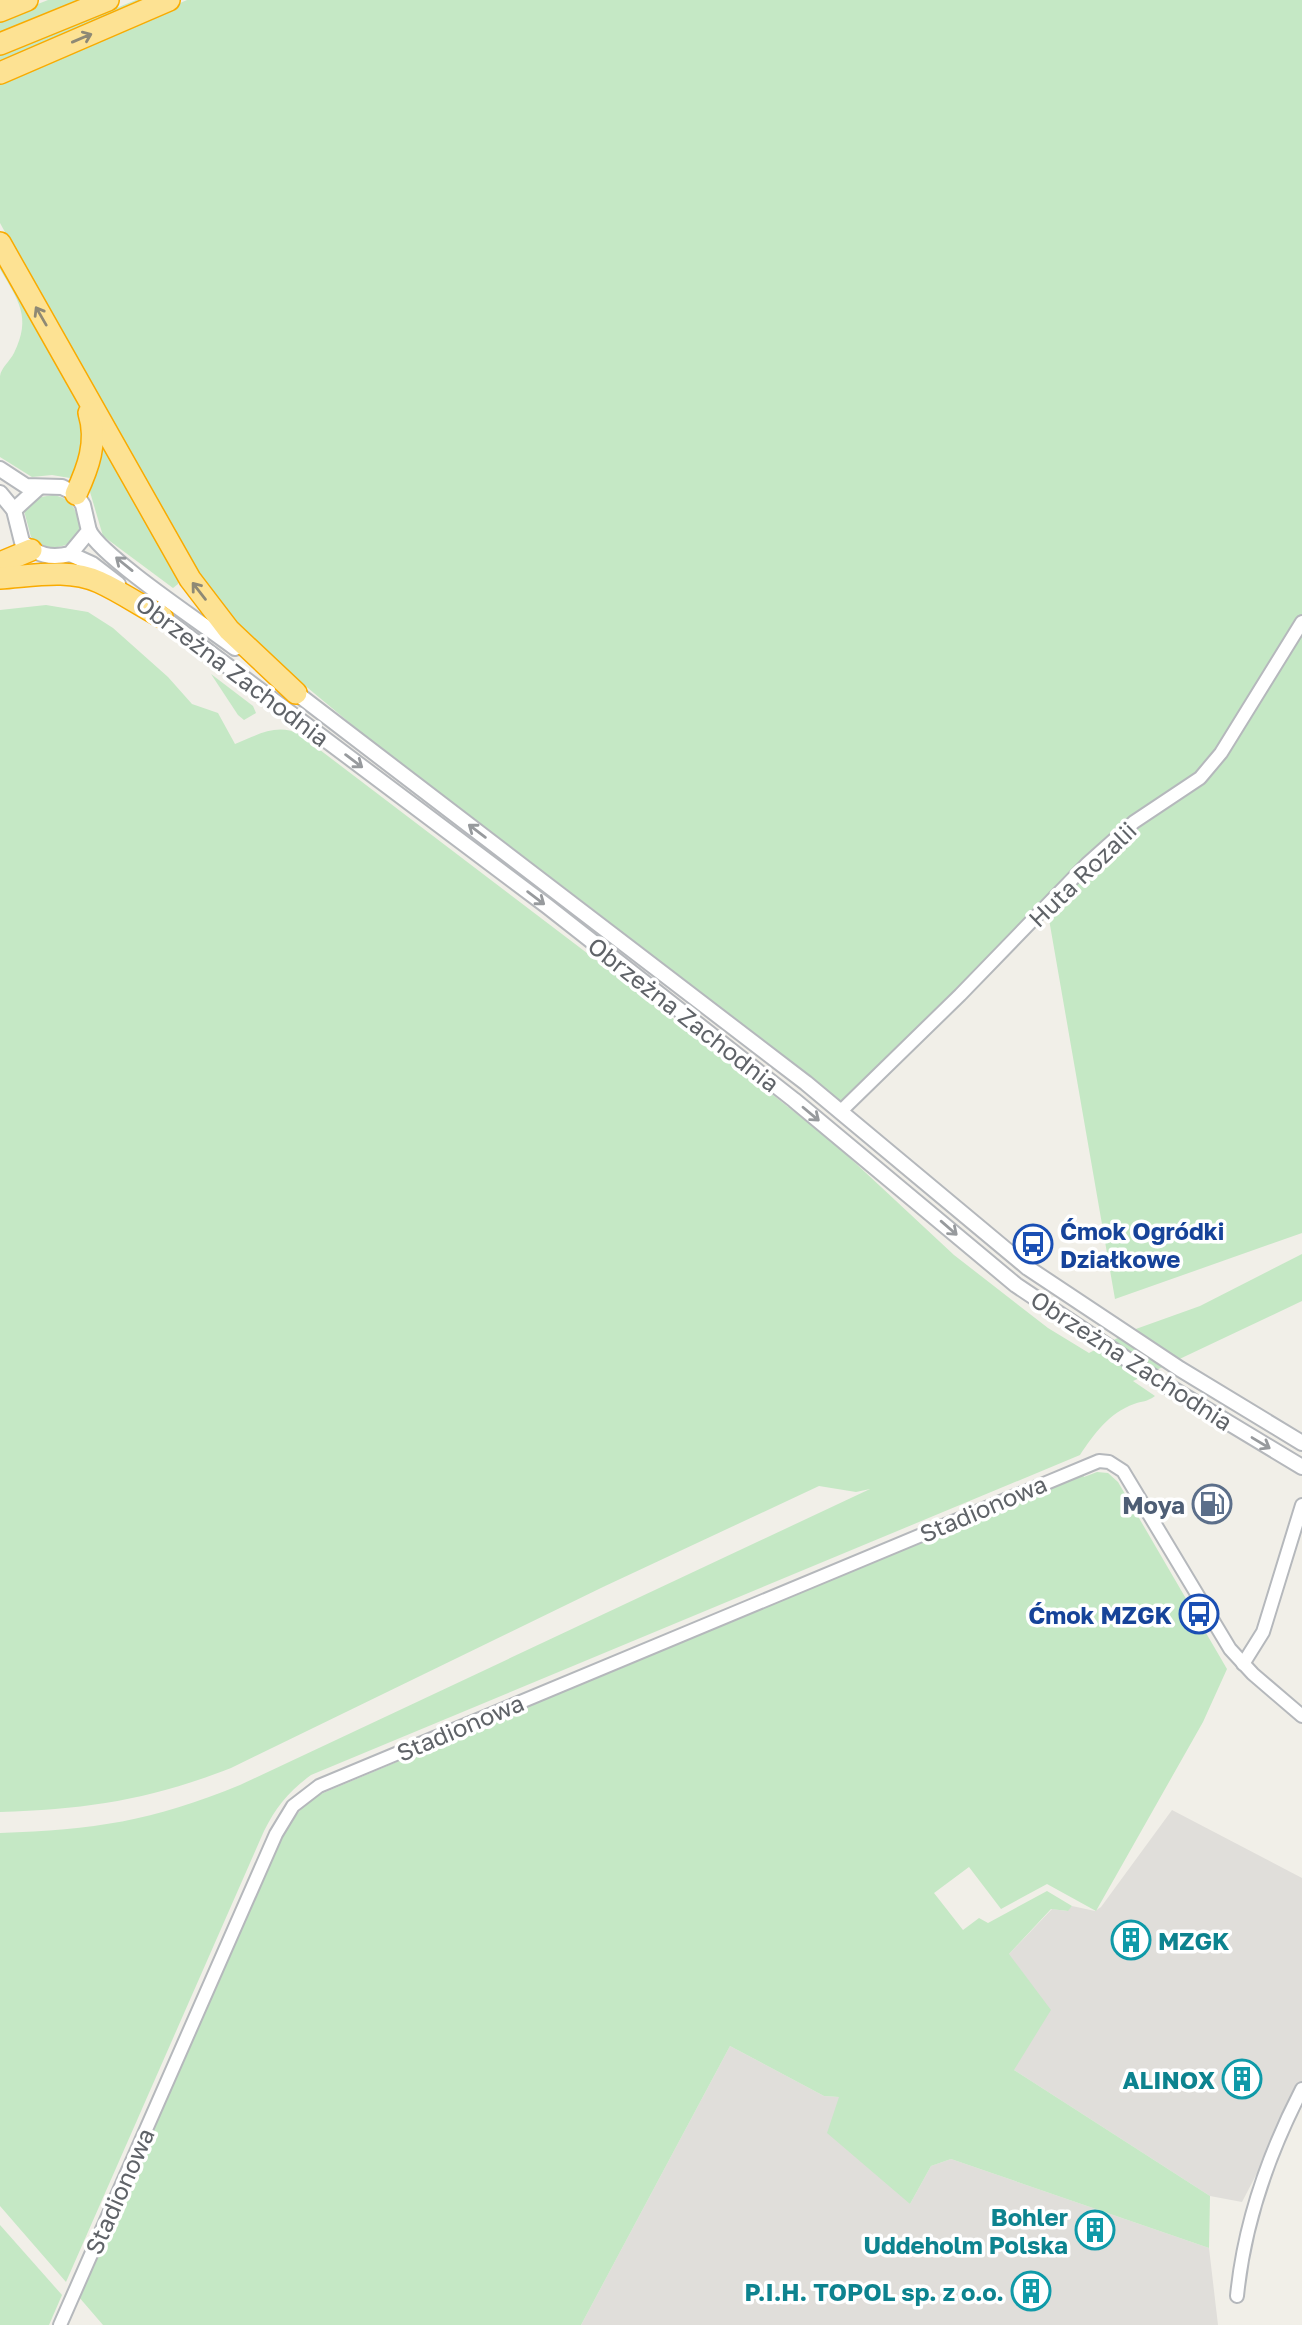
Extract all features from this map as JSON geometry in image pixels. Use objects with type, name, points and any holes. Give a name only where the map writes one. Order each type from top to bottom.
[{"type":"highway","points":[[0,11],[27,0]]},
{"type":"highway","points":[[0,44],[108,0]]},
{"type":"highway","points":[[0,73],[169,0]]},
{"type":"highway","points":[[0,243],[190,579],[229,630],[296,694]]},
{"type":"highway","points":[[75,375],[91,416],[94,435],[88,470],[76,494]]},
{"type":"highway","points":[[0,563],[31,550]]},
{"type":"highway","points":[[0,578],[66,574],[99,581],[162,617]]},
{"type":"street","points":[[0,469],[21,484],[38,488],[62,487],[76,494],[83,505],[89,531],[70,554],[47,556],[31,550],[22,542],[14,510],[0,494]]},
{"type":"street","points":[[14,510],[38,488]]},
{"type":"street","name":"Obrzeżna Zachodnia","points":[[89,531],[95,541],[134,572],[559,892],[840,1112],[1028,1268],[1078,1303],[1302,1443]]},
{"type":"street","name":"Obrzeżna Zachodnia","points":[[70,554],[92,564],[547,906],[794,1100],[1016,1285],[1161,1382],[1302,1467]]},
{"type":"street","name":"Huta Rozalii","points":[[840,1112],[960,995],[1087,864],[1134,822],[1200,778],[1221,753],[1302,622]]},
{"type":"street","name":"Stadionowa","points":[[60,2325],[276,1834],[293,1806],[305,1795],[331,1781],[1099,1461],[1116,1465],[1225,1641],[1243,1664]]},
{"type":"street","points":[[1302,1505],[1263,1632],[1243,1664],[1302,1716]]},
{"type":"street","points":[[1237,2296],[1250,2221],[1274,2148],[1302,2089]]},
{"type":"shaded area","points":[[1172,1810],[1302,1878],[1302,2087],[1242,2202],[1210,2196],[1014,2070],[1009,1954],[1052,1909],[1067,1911],[1072,1906],[1095,1911],[1101,1907]]},
{"type":"shaded area","points":[[730,2046],[824,2096],[839,2097],[910,2204],[931,2166],[951,2159],[1209,2248],[1218,2325],[581,2325]]},
{"type":"green space","points":[[48,0],[89,0],[0,37],[0,19]]},
{"type":"green space","points":[[136,0],[155,0],[0,65],[0,55]]},
{"type":"green space","points":[[187,0],[1302,0],[1302,1233],[1115,1299],[1046,902],[840,1103],[598,913],[369,739],[266,653],[208,593],[107,419],[0,223],[0,82]]},
{"type":"green space","points":[[0,262],[63,371],[82,415],[86,438],[76,479],[52,475],[32,477],[0,457],[0,376],[14,353],[22,329],[22,319],[17,300],[0,269]]},
{"type":"green space","points":[[99,423],[178,577],[178,584],[173,588],[103,536],[90,492]]},
{"type":"green space","points":[[53,495],[71,504],[77,514],[82,534],[70,543],[57,547],[44,545],[31,537],[23,507],[35,498]]},
{"type":"green space","points":[[46,605],[88,612],[113,628],[168,677],[192,704],[218,713],[235,744],[275,730],[299,734],[754,1080],[836,1145],[954,1255],[1048,1328],[1089,1353],[1133,1330],[1200,1306],[1302,1254],[1302,1301],[1133,1381],[1155,1396],[1117,1413],[1097,1432],[1080,1455],[311,1775],[303,1781],[273,1814],[264,1831],[66,2282],[0,2206],[0,1833],[65,1829],[122,1821],[179,1807],[240,1785],[870,1489],[856,1492],[819,1486],[603,1587],[231,1768],[173,1788],[118,1801],[0,1812],[0,610]]},
{"type":"green space","points":[[211,674],[253,706],[256,713],[244,720],[238,715]]},
{"type":"green space","points":[[1097,1472],[1108,1473],[1118,1482],[1227,1669],[1203,1722],[1096,1911],[1047,1884],[1001,1909],[969,1867],[934,1893],[963,1930],[979,1918],[988,1923],[1047,1891],[1072,1906],[1068,1911],[1051,1909],[1009,1954],[1051,2010],[1014,2070],[1210,2196],[1209,2248],[951,2159],[931,2166],[910,2204],[827,2133],[839,2097],[824,2096],[730,2046],[581,2325],[103,2325],[78,2296],[284,1831],[309,1799],[1082,1473],[1084,1477]]},
{"type":"green space","points":[[0,2225],[62,2295],[49,2325],[0,2325]]},
{"type":"place","name":"Ćmok Ogródki Działkowe","points":[[1033,1244]]},
{"type":"place","name":"Moya","points":[[1212,1504]]},
{"type":"place","name":"Ćmok MZGK","points":[[1199,1614]]},
{"type":"place","name":"MZGK","points":[[1131,1940]]},
{"type":"place","name":"ALINOX","points":[[1242,2079]]},
{"type":"place","name":"Bohler Uddeholm Polska","points":[[1095,2230]]},
{"type":"place","name":"P.I.H. TOPOL sp. z o.o.","points":[[1031,2291]]}]
